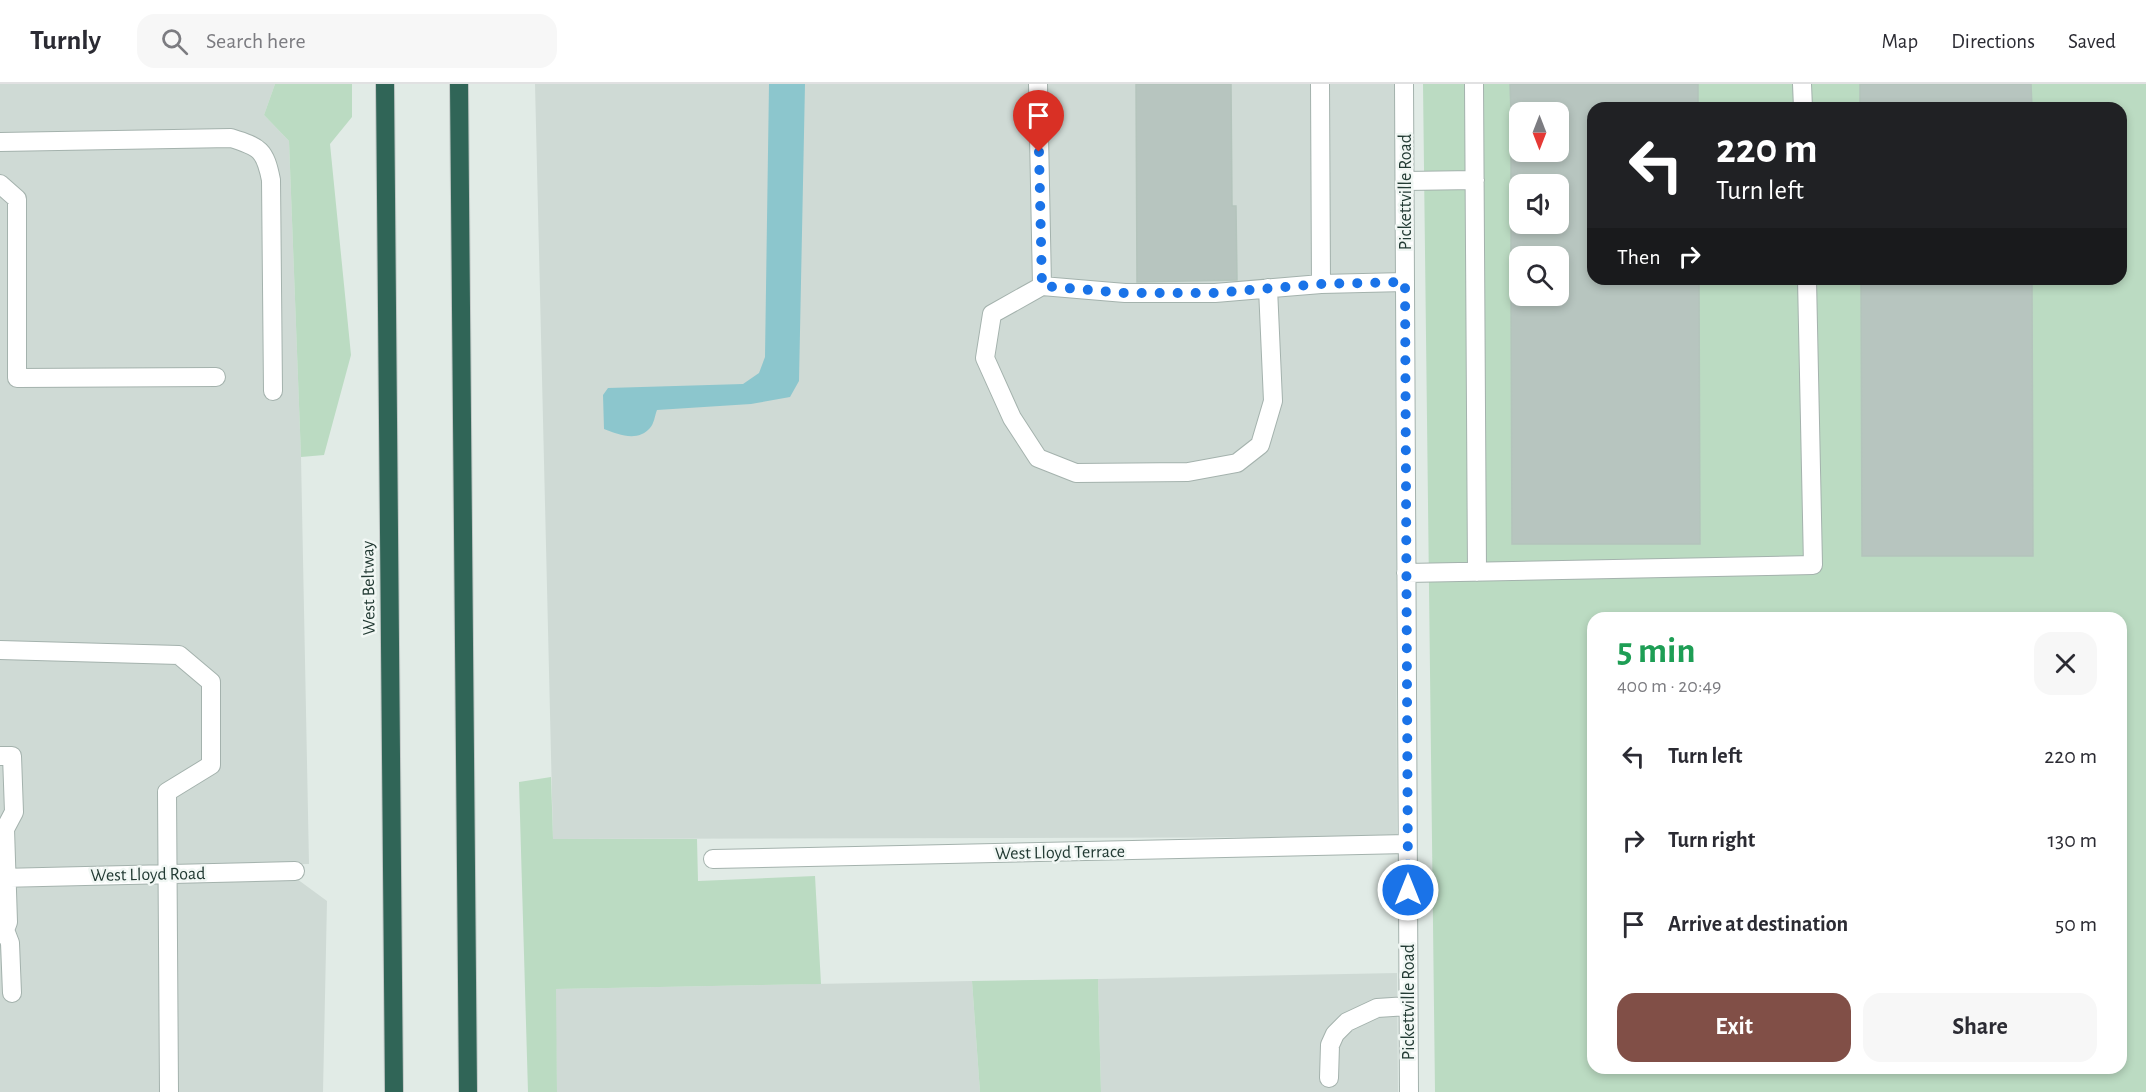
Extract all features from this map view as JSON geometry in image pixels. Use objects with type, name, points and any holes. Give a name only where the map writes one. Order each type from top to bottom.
[{"type":"highway","name":"West Beltway","points":[[385,84],[394,1092]]},
{"type":"highway","points":[[459,84],[468,1092]]},
{"type":"street","points":[[1038,84],[1042,286]]},
{"type":"street","points":[[1320,84],[1321,284]]},
{"type":"street","name":"Pickettville Road","points":[[1404,84],[1409,1092]]},
{"type":"street","points":[[1474,84],[1477,572]]},
{"type":"street","points":[[1802,84],[1803,102]]},
{"type":"street","points":[[0,142],[231,138],[254,145],[267,160],[271,180],[273,391]]},
{"type":"street","points":[[1405,181],[1475,180]]},
{"type":"street","points":[[0,184],[16,199],[17,378],[216,377]]},
{"type":"street","points":[[1268,288],[1273,401],[1260,445],[1237,463],[1188,472],[1076,474],[1038,458],[1012,418],[985,358],[992,314],[1042,286],[1125,293],[1215,293],[1268,288],[1321,284],[1405,282]]},
{"type":"street","points":[[1406,573],[1813,565],[1807,285]]},
{"type":"street","points":[[0,650],[179,655],[211,682],[211,765],[167,792],[169,1092]]},
{"type":"street","points":[[0,756],[12,756],[14,812],[3,827],[3,878],[8,922],[2,932],[10,944],[12,993]]},
{"type":"street","name":"West Lloyd Terrace","points":[[713,859],[1407,844]]},
{"type":"street","name":"West Lloyd Road","points":[[3,878],[295,871]]},
{"type":"street","points":[[1329,1078],[1330,1045],[1335,1034],[1347,1022],[1377,1008],[1408,1006]]},
{"type":"shaded area","points":[[0,84],[275,84],[264,115],[289,141],[301,457],[309,864],[0,868]]},
{"type":"shaded area","points":[[535,84],[1395,84],[1397,837],[553,839]]},
{"type":"shaded area","points":[[297,879],[327,901],[323,1092],[0,1092],[0,888]]},
{"type":"shaded area","points":[[1397,973],[1398,1092],[1101,1092],[1098,979]]},
{"type":"shaded area","points":[[972,981],[980,1092],[557,1092],[555,989]]},
{"type":"green space","points":[[275,84],[352,84],[352,117],[330,144],[351,355],[324,455],[301,457],[289,141],[264,115]]},
{"type":"green space","points":[[1423,84],[2146,84],[2146,1092],[1435,1092]]},
{"type":"green space","points":[[551,777],[553,839],[697,839],[698,881],[815,876],[821,984],[556,989],[557,1092],[528,1092],[519,782]]},
{"type":"green space","points":[[1098,979],[1101,1092],[980,1092],[972,981]]},
{"type":"water","points":[[769,84],[805,84],[799,381],[790,397],[751,404],[657,410],[651,426],[640,435],[622,435],[604,429],[603,395],[608,388],[743,384],[759,373],[765,357]]},
{"type":"building","points":[[1136,84],[1231,84],[1232,206],[1236,206],[1237,280],[1137,282]]},
{"type":"building","points":[[1510,84],[1698,84],[1698,102],[1587,102],[1587,285],[1699,285],[1700,544],[1512,544],[1511,306],[1569,306],[1569,246],[1511,246],[1511,234],[1569,234],[1569,174],[1511,174],[1511,162],[1569,162],[1569,102],[1511,102]]},
{"type":"building","points":[[1860,84],[2031,84],[2032,102],[1860,102]]},
{"type":"building","points":[[1861,285],[2032,285],[2033,556],[1862,556]]},
{"type":"route","points":[[1039,152],[1042,286],[1125,293],[1215,293],[1321,284],[1405,282],[1408,890]]}]
